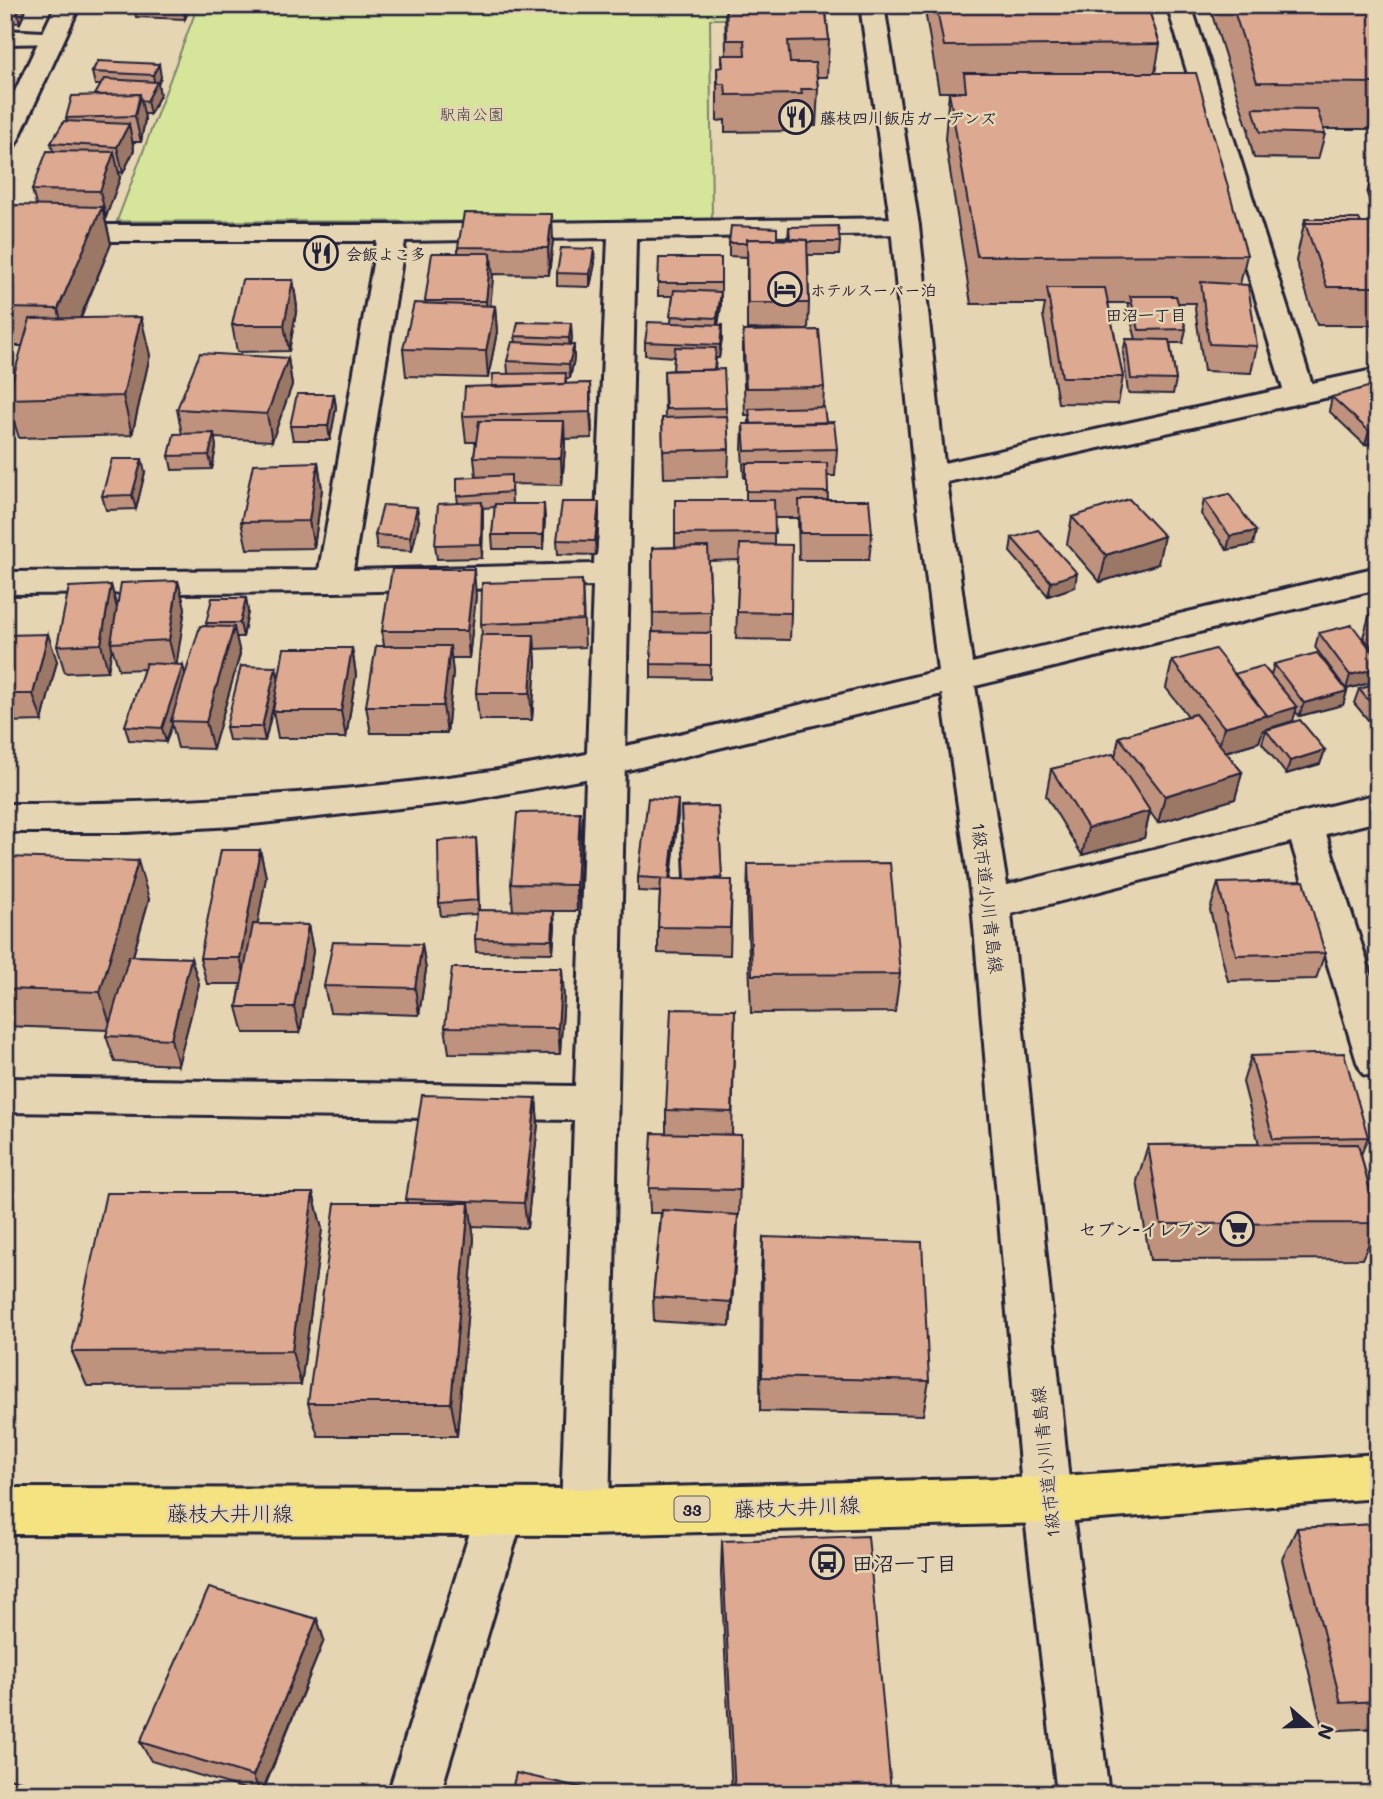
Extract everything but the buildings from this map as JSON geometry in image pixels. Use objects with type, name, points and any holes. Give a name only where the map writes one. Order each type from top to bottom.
[{"type":"main road","name":"藤枝大井川線","points":[[5,1511],[585,1512],[1047,1500],[1378,1476]]},
{"type":"street","points":[[5,140],[68,5]]},
{"type":"street","name":"1級市道小川青島線","points":[[872,5],[905,226],[930,476],[957,680],[991,904],[1047,1500],[1083,1794]]},
{"type":"street","points":[[1179,5],[1300,394]]},
{"type":"street","points":[[5,37],[52,38]]},
{"type":"street","points":[[5,233],[622,232],[905,226]]},
{"type":"street","points":[[585,1512],[607,762],[609,575],[622,232]]},
{"type":"street","points":[[334,581],[392,233]]},
{"type":"street","points":[[930,476],[1378,378]]},
{"type":"street","points":[[5,583],[334,581],[609,575]]},
{"type":"street","points":[[5,818],[127,818],[337,803],[464,788],[607,762],[1378,578]]},
{"type":"street","points":[[991,904],[1378,807]]},
{"type":"street","points":[[1305,826],[1378,1062]]},
{"type":"street","points":[[5,1095],[597,1103]]},
{"type":"street","points":[[414,1794],[500,1513]]},
{"type":"green space","name":"駅南公園","points":[[198,5],[825,5],[827,18],[710,19],[712,222],[117,221]]},
{"type":"place","name":"藤枝四川飯店ガーデンズ","points":[[796,117]]},
{"type":"place","name":"会飯よこ多","points":[[321,253]]},
{"type":"place","name":"ホテルスーパー泊","points":[[785,289]]},
{"type":"place","name":"セブン-イレブン","points":[[1237,1229]]},
{"type":"place","name":"田沼一丁目","points":[[827,1562]]},
{"type":"district","name":"田沼一丁目","points":[[1146,314]]}]
